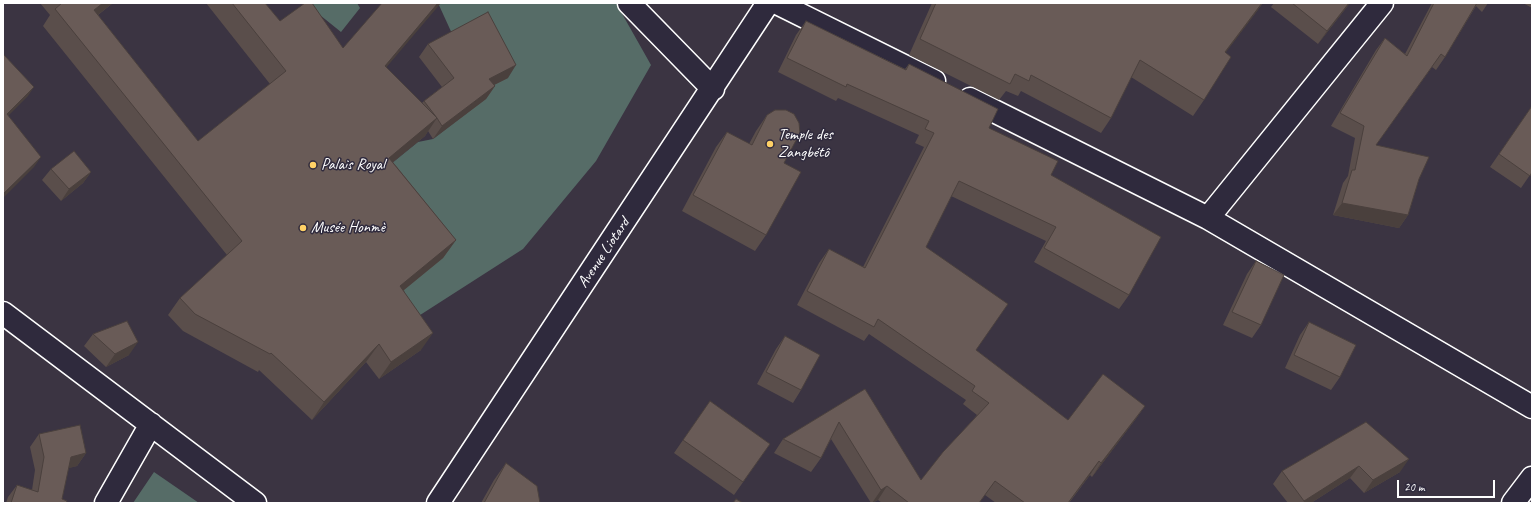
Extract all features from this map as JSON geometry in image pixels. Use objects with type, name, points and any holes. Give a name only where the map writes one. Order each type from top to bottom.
[{"type":"street","points":[[628,3],[713,89]]},
{"type":"street","name":"Avenue Liotard","points":[[438,503],[713,89],[768,3]]},
{"type":"street","points":[[777,3],[1208,218],[1532,407]]},
{"type":"street","points":[[1208,218],[1382,3]]},
{"type":"street","points":[[3,313],[255,503]]},
{"type":"street","points":[[106,503],[151,424]]},
{"type":"street","points":[[1515,502],[1532,478]]},
{"type":"green space","points":[[305,3],[357,3],[360,8],[341,32]]},
{"type":"green space","points":[[438,3],[616,3],[651,65],[596,161],[523,249],[417,317],[395,297],[381,172],[418,142],[433,139],[485,99]]},
{"type":"green space","points":[[154,472],[199,503],[133,503]]},
{"type":"building","points":[[62,3],[103,3],[94,10],[198,141],[286,71],[232,3],[265,3],[280,21],[305,3],[312,3],[343,48],[382,3],[438,3],[385,66],[437,118],[389,158],[456,240],[400,286],[433,333],[391,362],[379,344],[324,402],[271,353],[270,354],[195,314],[180,298],[242,241],[55,9]]},
{"type":"building","points":[[936,3],[1262,3],[1225,52],[1231,57],[1204,100],[1140,60],[1111,118],[1031,75],[1029,81],[1015,74],[1010,84],[920,39]]},
{"type":"building","points":[[1292,3],[1349,3],[1327,31]]},
{"type":"building","points":[[1434,3],[1477,3],[1445,57],[1441,54],[1376,145],[1429,157],[1419,179],[1408,215],[1342,203],[1352,170],[1355,170],[1364,126],[1340,113],[1385,38],[1407,56]]},
{"type":"building","points":[[488,12],[516,65],[489,79],[495,86],[442,126],[424,101],[454,78],[428,44]]},
{"type":"building","points":[[806,21],[906,70],[909,64],[998,109],[989,128],[1058,161],[1051,175],[1161,237],[1129,295],[1044,248],[1056,227],[959,181],[926,247],[1008,304],[976,350],[1068,420],[1103,374],[1145,406],[1101,463],[1099,461],[1068,503],[1025,503],[995,481],[979,503],[909,503],[887,486],[881,490],[839,422],[821,458],[783,439],[865,389],[921,480],[943,452],[989,403],[972,391],[975,386],[878,319],[874,327],[807,291],[829,249],[865,268],[934,133],[925,129],[929,121],[847,84],[846,87],[787,58]]},
{"type":"building","points":[[4,55],[34,87],[7,114],[41,157],[3,194],[3,56]]},
{"type":"building","points":[[1532,106],[1532,172],[1530,176],[1499,154]]},
{"type":"building","points":[[775,110],[786,110],[794,114],[799,123],[800,133],[784,163],[801,172],[766,235],[693,195],[727,132],[752,145],[767,115]]},
{"type":"building","points":[[74,151],[91,172],[69,189],[51,169]]},
{"type":"building","points":[[1256,261],[1284,275],[1261,325],[1232,312]]},
{"type":"building","points":[[127,321],[138,342],[115,354],[93,334]]},
{"type":"building","points":[[1309,322],[1356,345],[1340,377],[1294,355]]},
{"type":"building","points":[[785,336],[820,355],[801,390],[766,372]]},
{"type":"building","points":[[710,401],[770,444],[743,482],[683,440]]},
{"type":"building","points":[[1366,422],[1409,459],[1373,480],[1359,466],[1304,501],[1282,471]]},
{"type":"building","points":[[80,425],[86,453],[71,457],[62,499],[67,501],[66,503],[11,503],[17,485],[38,492],[44,457],[39,434]]},
{"type":"building","points":[[506,463],[537,486],[540,503],[484,503]]},
{"type":"building","points":[[736,499],[743,503],[733,503]]},
{"type":"place","name":"Temple des Zangbétô","points":[[770,144]]},
{"type":"place","name":"Palais Royal","points":[[313,165]]},
{"type":"place","name":"Musée Honmè","points":[[303,228]]}]
